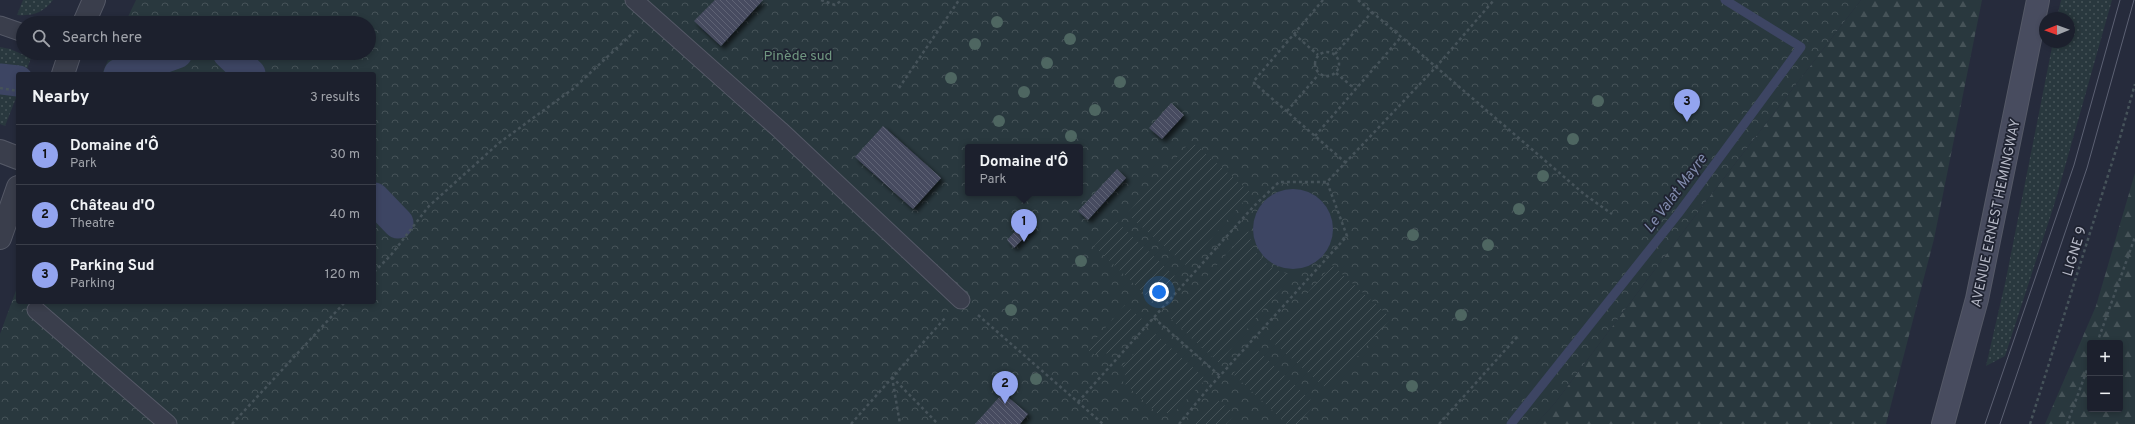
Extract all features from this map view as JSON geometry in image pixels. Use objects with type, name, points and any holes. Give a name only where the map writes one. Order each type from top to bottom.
[{"type":"main road","name":"AVENUE ERNEST HEMINGWAY","points":[[1943,424],[1977,300],[2038,0]]},
{"type":"street","points":[[87,16],[94,0]]},
{"type":"street","points":[[65,72],[68,60]]},
{"type":"street","points":[[0,151],[16,157]]},
{"type":"street","points":[[0,238],[16,193]]},
{"type":"lane","points":[[634,0],[780,130],[961,300]]},
{"type":"lane","points":[[0,25],[16,31]]},
{"type":"lane","points":[[36,310],[168,424]]},
{"type":"path","points":[[821,0],[835,5],[842,0]]},
{"type":"path","points":[[899,88],[959,0]]},
{"type":"path","points":[[1323,0],[1253,82],[1346,163]]},
{"type":"path","points":[[1358,0],[1584,194],[1612,214]]},
{"type":"path","points":[[1078,402],[1253,207],[1280,182],[1327,182],[1436,67],[1494,0]]},
{"type":"path","points":[[1335,54],[1372,12]]},
{"type":"path","points":[[376,270],[391,255],[429,206],[499,143],[574,88],[629,35],[654,19]]},
{"type":"path","points":[[1294,34],[1318,55]]},
{"type":"path","points":[[1315,136],[1401,37]]},
{"type":"path","points":[[1327,51],[1335,54],[1339,61],[1336,73],[1328,76],[1319,74],[1314,65],[1318,55],[1327,51]]},
{"type":"path","points":[[1336,73],[1355,90]]},
{"type":"path","points":[[1287,112],[1319,74]]},
{"type":"path","name":"LIGNE 9","points":[[2030,424],[2121,134],[2135,84]]},
{"type":"path","points":[[0,88],[16,91]]},
{"type":"path","points":[[1179,424],[1220,376],[1347,236],[1327,182]]},
{"type":"path","points":[[2098,340],[2135,237]]},
{"type":"path","points":[[851,424],[961,300],[1103,424]]},
{"type":"path","points":[[232,424],[343,304]]},
{"type":"path","points":[[1154,318],[1220,376]]},
{"type":"path","points":[[1439,424],[1517,337]]},
{"type":"path","points":[[2067,424],[2087,370]]},
{"type":"path","points":[[892,376],[900,424]]},
{"type":"path","points":[[892,376],[938,424]]},
{"type":"green space","points":[[23,0],[53,0],[37,13],[17,15]]},
{"type":"green space","name":"Pinède sud","points":[[136,0],[1861,0],[1707,200],[1555,403],[1536,424],[0,424],[0,334],[16,290],[16,304],[376,304],[376,72],[103,72],[108,60],[376,60],[376,16],[128,16]]},
{"type":"green space","points":[[1861,0],[1982,0],[1934,239],[1886,424],[1536,424],[1555,403],[1707,200]]},
{"type":"green space","points":[[2061,0],[2112,0],[2055,202],[2005,356],[1986,366],[2006,279],[2052,48],[2075,48],[2075,12],[2058,12]]},
{"type":"green space","points":[[0,47],[16,52],[16,60],[30,60],[26,72],[16,72],[16,98],[5,126],[0,124]]},
{"type":"green space","points":[[1191,141],[1251,193],[1187,266],[1127,214]]},
{"type":"green space","points":[[2135,173],[2135,424],[2045,424],[2096,306]]},
{"type":"green space","points":[[1117,222],[1175,276],[1152,301],[1094,246]]},
{"type":"green space","points":[[1248,230],[1253,246],[1262,260],[1276,270],[1292,275],[1219,363],[1170,318]]},
{"type":"green space","points":[[1332,265],[1391,318],[1328,390],[1268,338]]},
{"type":"green space","points":[[1125,305],[1142,319],[1109,354],[1101,352],[1095,355],[1087,349]]},
{"type":"green space","points":[[1154,333],[1206,379],[1174,413],[1166,413],[1160,416],[1123,382],[1126,372],[1122,366]]},
{"type":"green space","points":[[1256,349],[1315,404],[1297,424],[1287,424],[1233,374]]},
{"type":"green space","points":[[1214,397],[1235,414],[1226,424],[1192,424]]},
{"type":"water","points":[[1293,189],[1308,192],[1321,201],[1330,214],[1333,229],[1330,244],[1321,257],[1308,266],[1293,269],[1278,266],[1265,257],[1256,244],[1253,229],[1256,214],[1265,201],[1278,192]]},
{"type":"building","points":[[715,0],[763,0],[721,46],[694,21]]},
{"type":"building","points":[[1171,103],[1184,115],[1162,139],[1149,128]]},
{"type":"building","points":[[883,126],[941,178],[913,209],[855,157]]},
{"type":"building","points":[[1117,169],[1126,178],[1088,220],[1078,211]]},
{"type":"building","points":[[1026,220],[1034,228],[1014,248],[1007,240]]},
{"type":"building","points":[[1003,393],[1028,414],[1020,424],[975,424]]},
{"type":"waterway","name":"Le Valat Mayre","points":[[1511,424],[1678,214],[1801,47],[1725,0]]},
{"type":"waterway","points":[[125,72],[158,60]]},
{"type":"waterway","points":[[235,60],[248,72]]},
{"type":"waterway","points":[[0,79],[16,81]]},
{"type":"waterway","points":[[376,200],[398,223]]},
{"type":"tram line","points":[[1985,424],[2074,165],[2120,0]]},
{"type":"tram line","points":[[2000,424],[2087,168],[2134,0]]},
{"type":"place","name":"Parking Sud","points":[[1687,122]]},
{"type":"place","name":"Domaine d'Ô","points":[[1024,242]]},
{"type":"place","name":"Château d'O","points":[[1005,404]]}]
